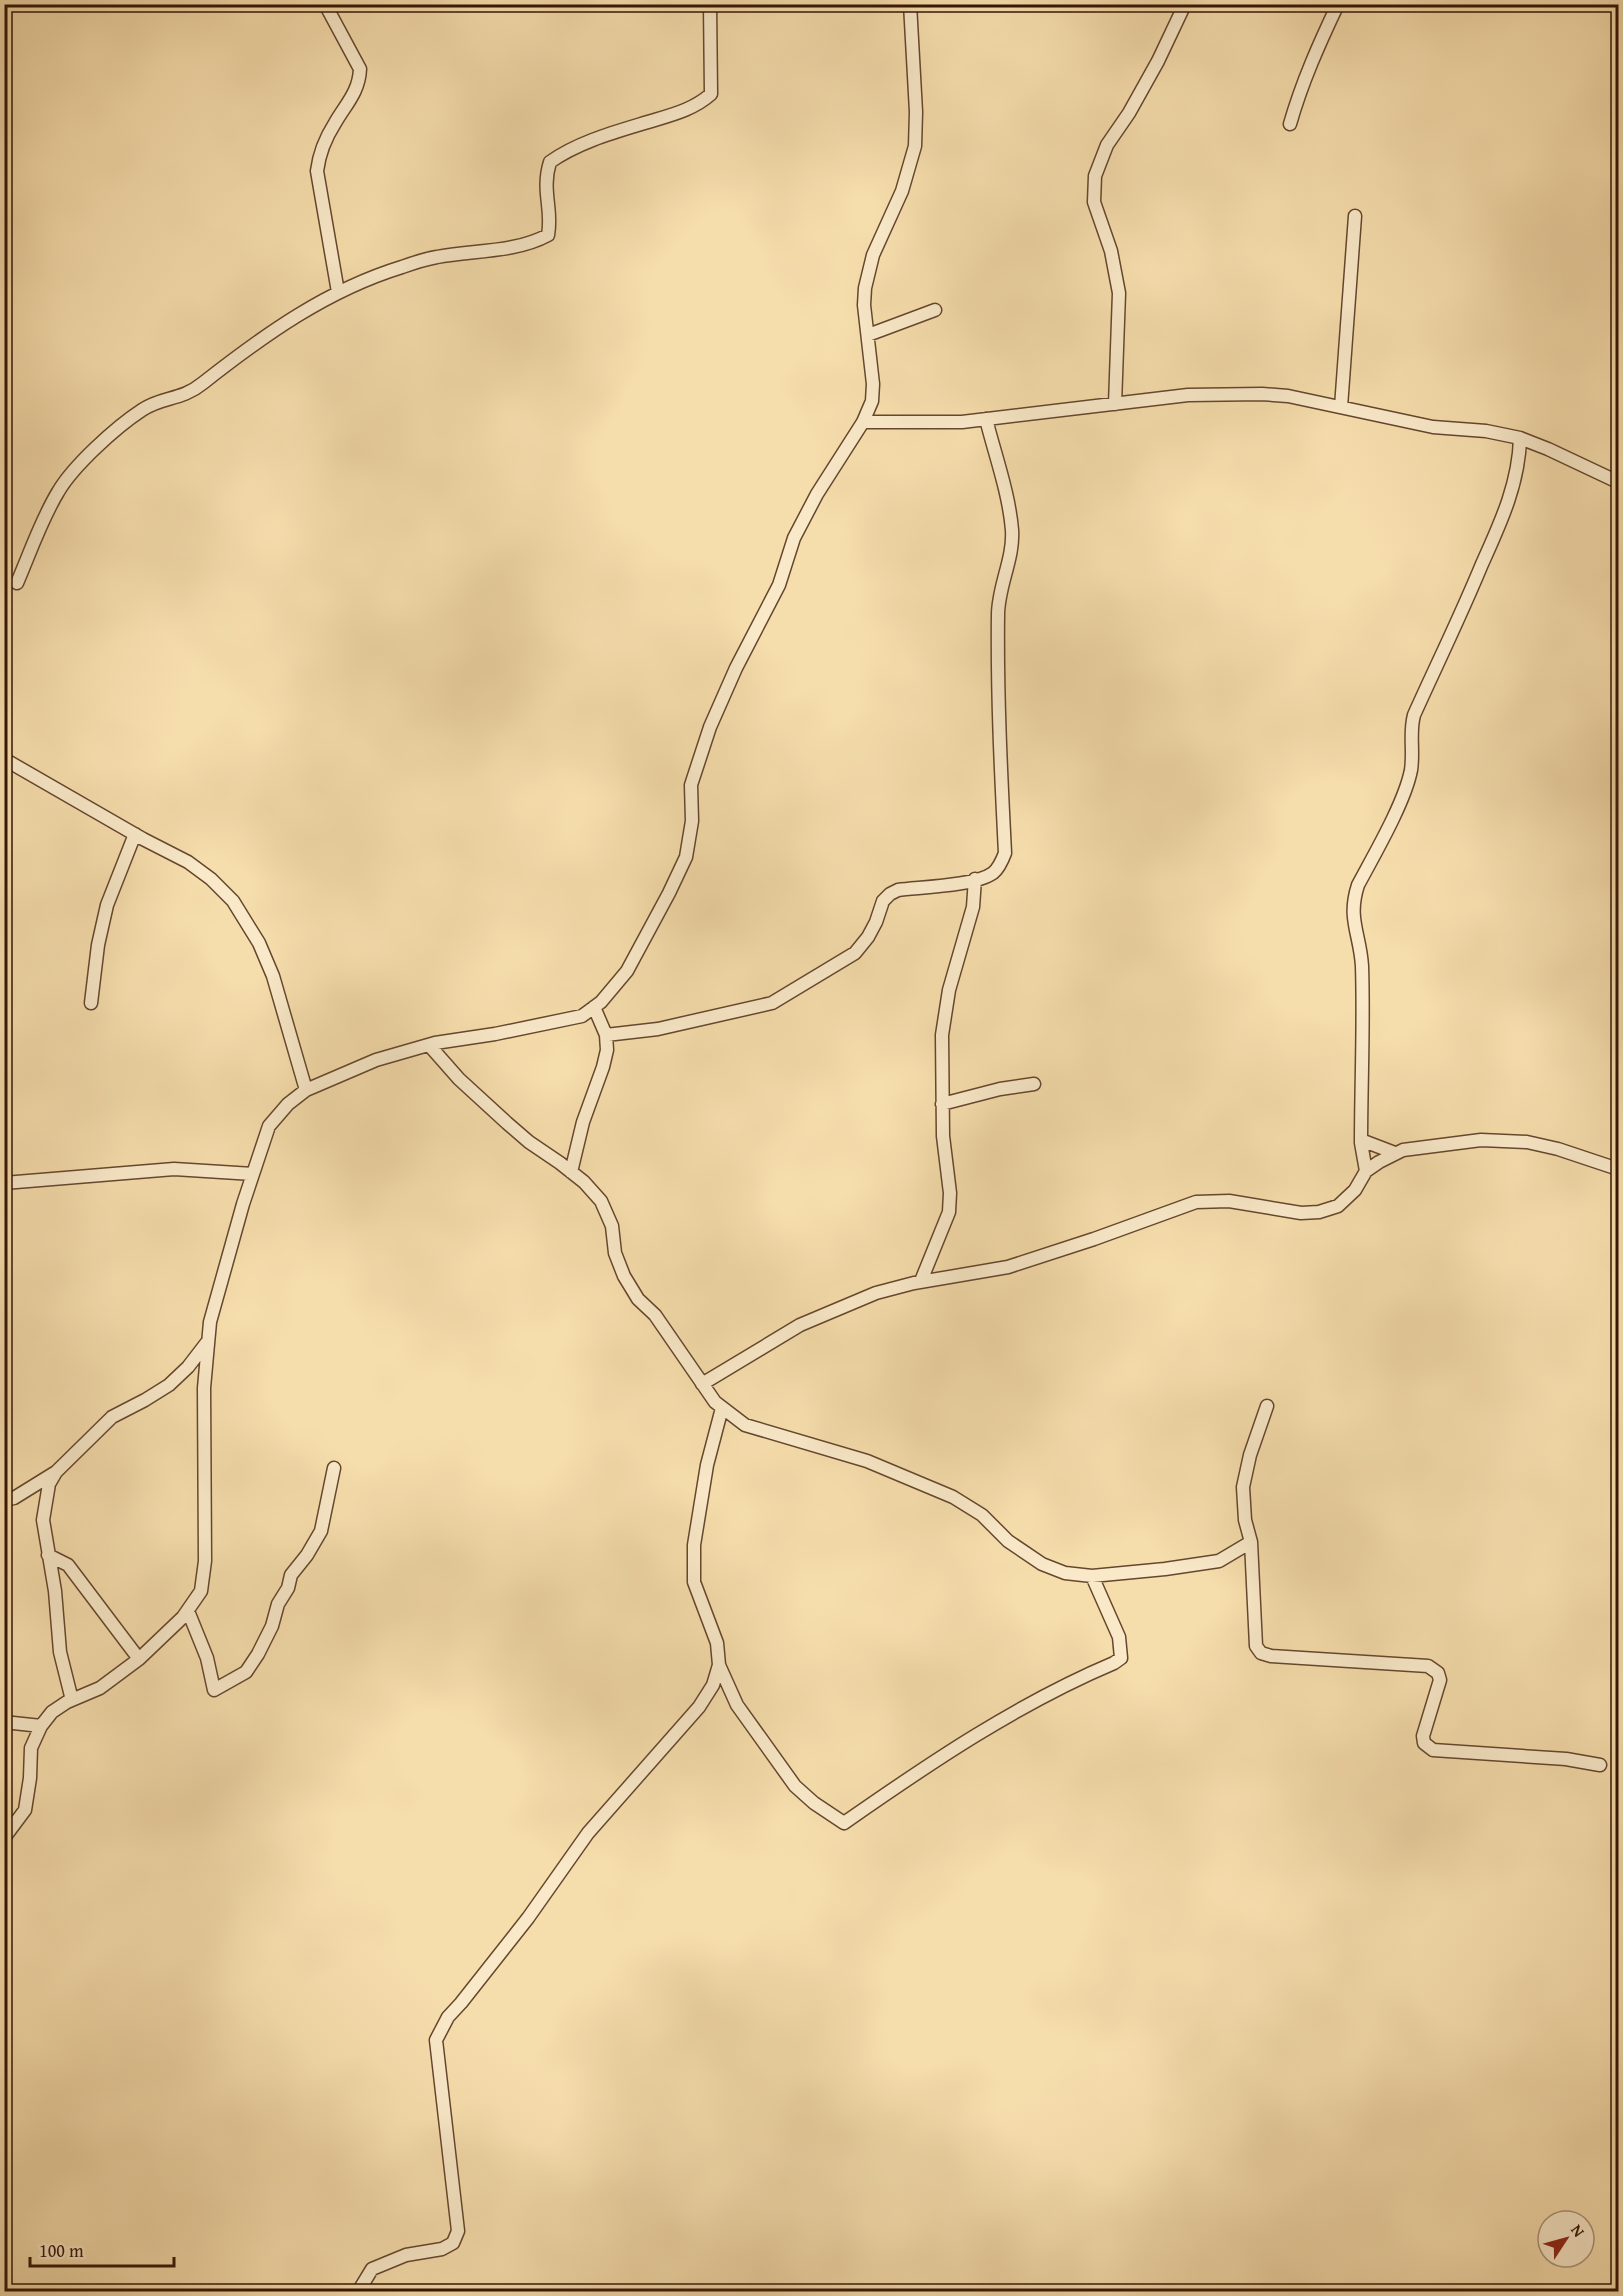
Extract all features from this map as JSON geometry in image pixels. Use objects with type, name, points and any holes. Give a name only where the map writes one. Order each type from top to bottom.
[{"type":"street","points":[[17,583],[58,491],[88,456],[120,425],[154,403],[188,394],[272,331],[362,280],[435,257],[515,245],[539,240],[548,235],[550,224],[545,179],[550,162],[582,144],[685,111],[711,94],[710,4]]},
{"type":"street","points":[[4,1838],[25,1810],[30,1778],[31,1748],[40,1726],[52,1712],[100,1688],[139,1659],[188,1611],[197,1599],[204,1580],[204,1388],[210,1322],[269,1126],[288,1104],[306,1090],[376,1060],[429,1045],[582,1016],[601,1002],[627,970],[649,933],[686,856],[692,821],[691,785],[710,727],[736,668],[779,585],[794,538],[817,494],[863,422],[872,401],[873,384],[864,305],[865,288],[873,255],[902,191],[915,146],[916,112],[909,4]]},
{"type":"street","points":[[1115,404],[1119,293],[1111,251],[1094,202],[1095,176],[1107,146],[1140,92],[1185,4]]},
{"type":"street","points":[[1290,124],[1312,57],[1338,4]]},
{"type":"street","points":[[326,5],[360,69],[356,91],[334,123],[318,159],[317,171],[338,292]]},
{"type":"street","points":[[1341,407],[1355,216]]},
{"type":"street","points":[[868,335],[935,310]]},
{"type":"street","points":[[863,422],[962,422],[1188,396],[1262,394],[1288,396],[1433,427],[1485,431],[1520,438],[1618,482]]},
{"type":"street","points":[[606,1035],[658,1029],[772,1003],[855,953],[868,937],[883,901],[890,894],[898,890],[975,879],[994,872],[1001,863],[1005,853],[999,735],[998,615],[1000,590],[1012,550],[1012,533],[1006,496],[986,419]]},
{"type":"street","points":[[1366,1172],[1361,1140],[1362,963],[1352,916],[1353,901],[1358,885],[1405,789],[1410,771],[1411,726],[1414,715],[1510,499],[1520,461],[1520,438]]},
{"type":"street","points":[[4,759],[188,862],[211,879],[234,901],[259,943],[273,976],[306,1090]]},
{"type":"street","points":[[91,1003],[98,945],[107,905],[135,834]]},
{"type":"street","points":[[921,1281],[949,1212],[950,1193],[943,1136],[942,1035],[949,990],[973,908],[975,879]]},
{"type":"street","points":[[571,1172],[583,1122],[607,1050],[606,1035],[594,1007]]},
{"type":"street","points":[[429,1045],[459,1078],[507,1123],[571,1172],[601,1201],[612,1226],[615,1252],[624,1276],[638,1299],[655,1315],[702,1384],[722,1408],[746,1425],[867,1461],[943,1493],[982,1515],[1008,1541],[1042,1564],[1065,1573],[1092,1576],[1219,1561],[1251,1542]]},
{"type":"street","points":[[942,1104],[1000,1089],[1034,1084]]},
{"type":"street","points":[[1361,1140],[1395,1153]]},
{"type":"street","points":[[702,1384],[800,1325],[876,1293],[921,1281],[1008,1267],[1196,1203],[1229,1201],[1301,1213],[1319,1212],[1338,1206],[1355,1190],[1366,1172],[1395,1153],[1481,1140],[1527,1142],[1558,1149],[1618,1169]]},
{"type":"street","points":[[4,1183],[174,1169],[253,1174]]},
{"type":"street","points":[[4,1500],[14,1498],[56,1472],[112,1417],[169,1385],[188,1367],[208,1340]]},
{"type":"street","points":[[1267,1406],[1250,1455],[1243,1487],[1245,1520],[1251,1542],[1256,1599],[1255,1638],[1256,1646],[1261,1653],[1271,1656],[1428,1666],[1438,1673],[1440,1680],[1423,1736],[1424,1743],[1432,1750],[1566,1759],[1600,1765]]},
{"type":"street","points":[[722,1408],[707,1465],[693,1545],[694,1582],[717,1644],[719,1665],[737,1705],[795,1786],[814,1803],[844,1822],[925,1766],[999,1722],[1083,1677],[1114,1664],[1121,1658],[1119,1637],[1092,1576]]},
{"type":"street","points":[[188,1611],[207,1658],[214,1690],[246,1672],[272,1626],[278,1604],[288,1588],[291,1575],[307,1555],[321,1531],[334,1468]]},
{"type":"street","points":[[56,1472],[50,1484],[43,1520],[55,1591],[60,1652],[72,1700]]},
{"type":"street","points":[[48,1555],[68,1565],[139,1659]]},
{"type":"street","points":[[358,2292],[372,2269],[406,2255],[442,2248],[453,2243],[458,2231],[436,2040],[448,2017],[528,1918],[588,1833],[699,1707],[713,1685],[719,1665]]},
{"type":"street","points":[[4,1722],[40,1726]]}]
